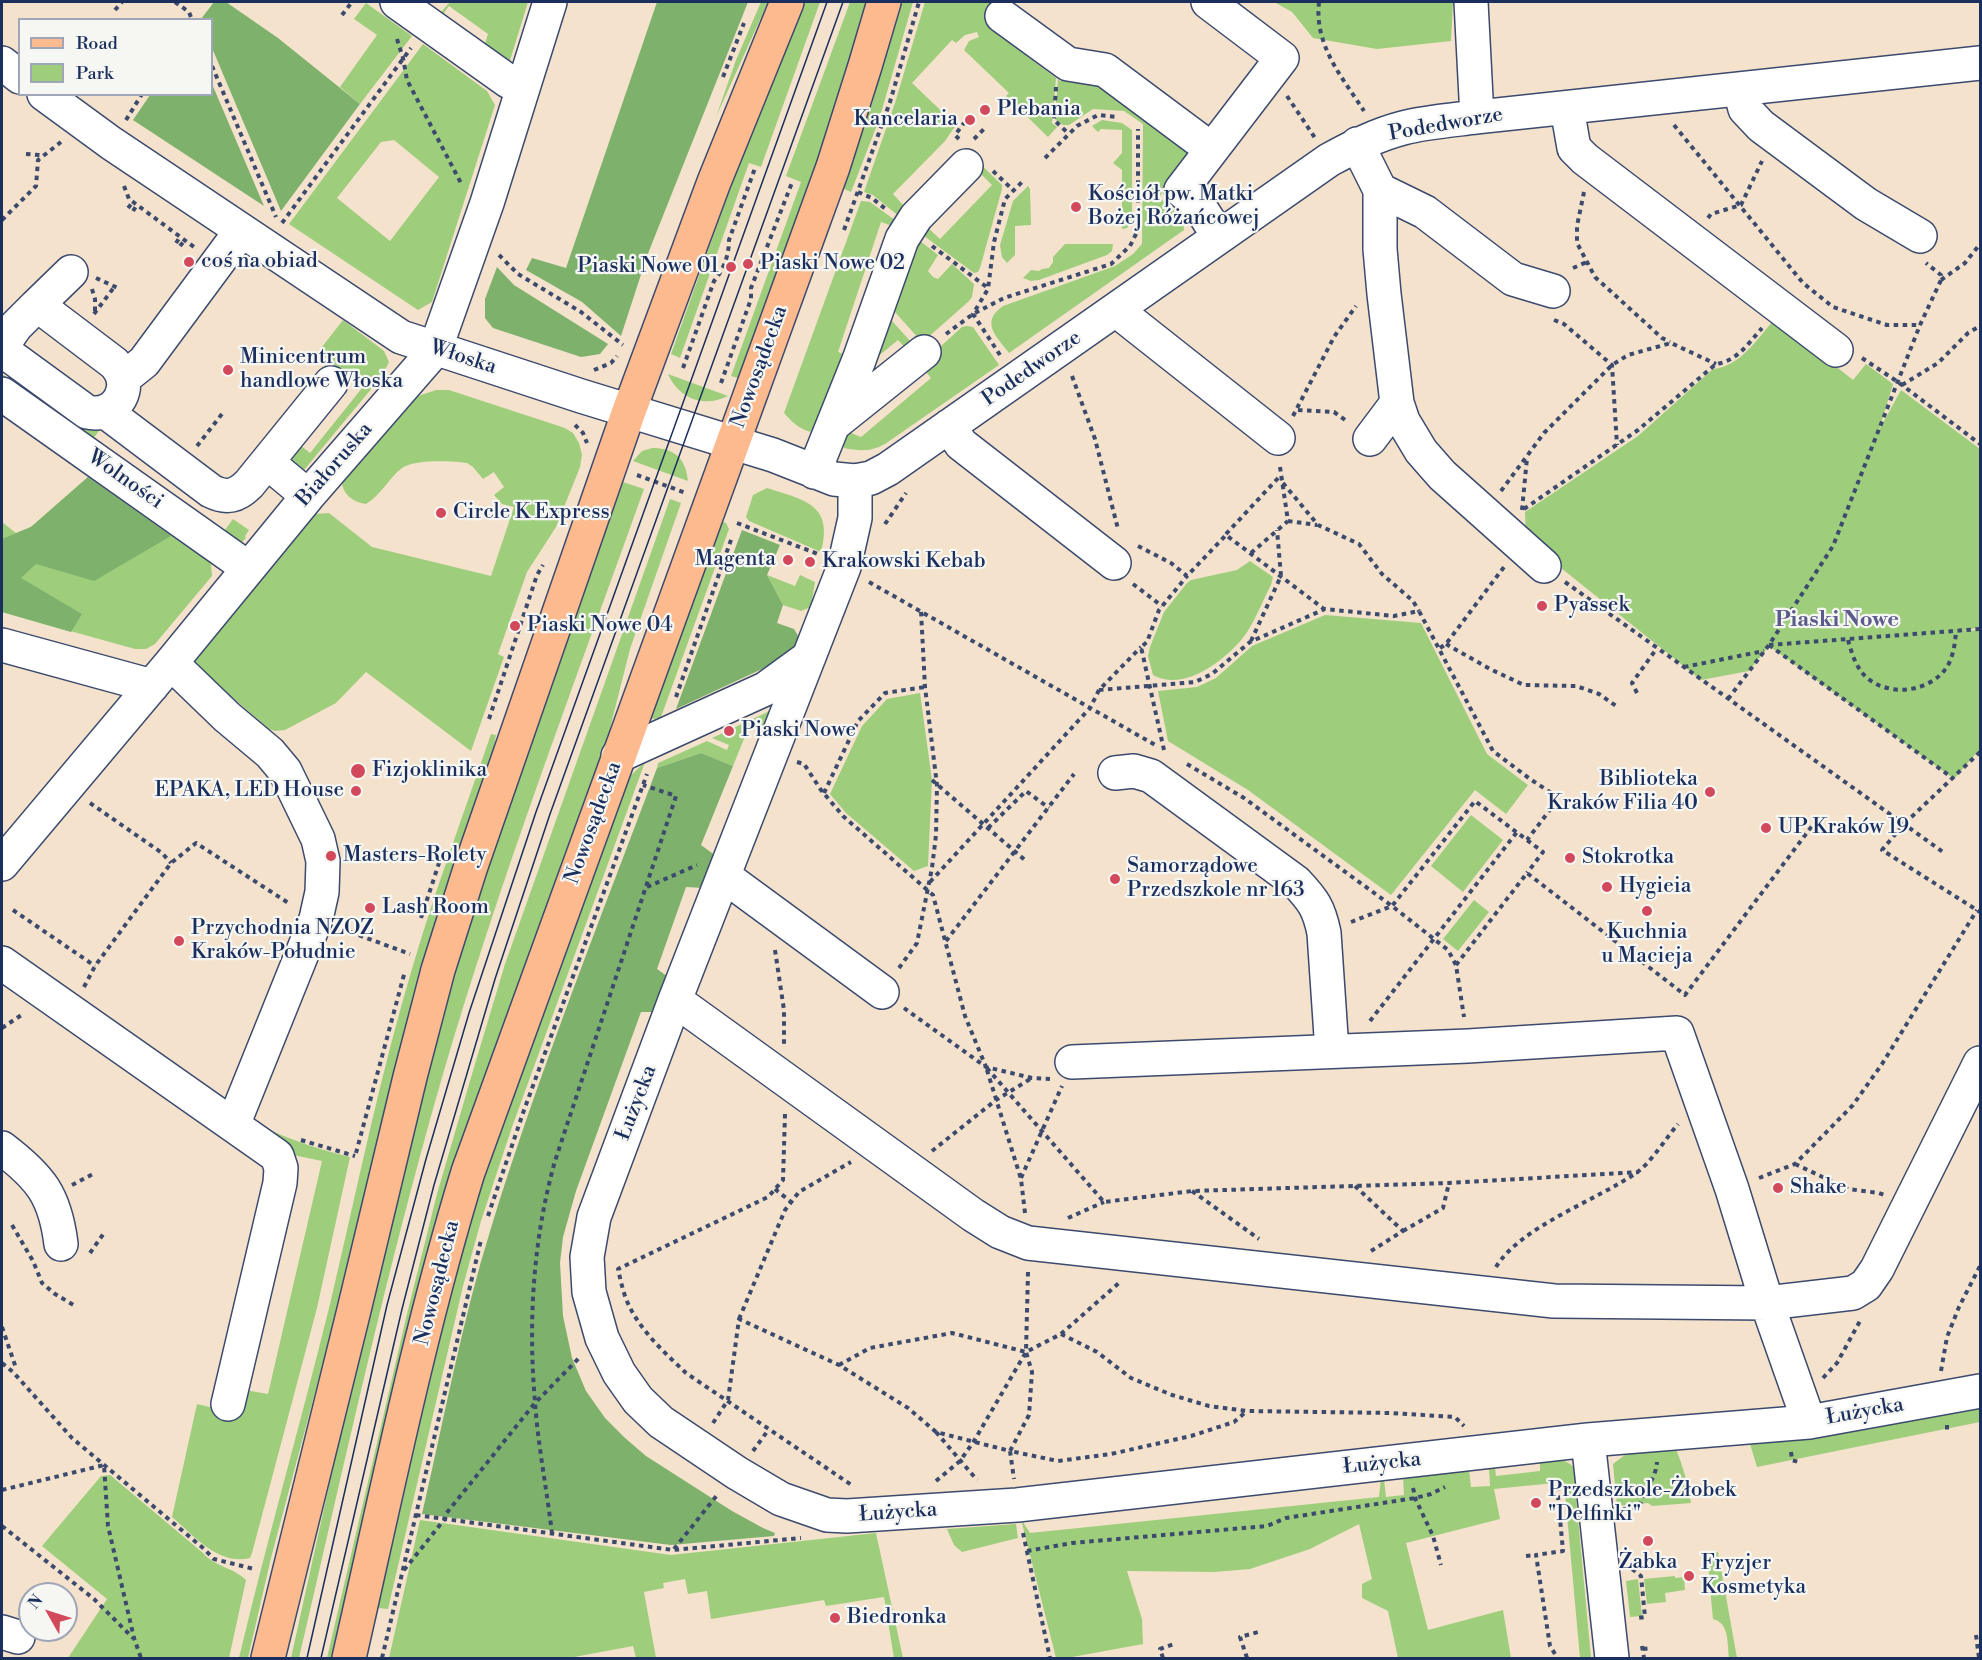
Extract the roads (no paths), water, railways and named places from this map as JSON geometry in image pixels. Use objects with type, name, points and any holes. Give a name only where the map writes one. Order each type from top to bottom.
[{"type":"main road","points":[[268,1659],[438,970],[471,866],[629,411],[714,182],[787,2]]},
{"type":"main road","name":"Nowosądecka","points":[[349,1659],[413,1379],[450,1230],[468,1172],[833,167],[884,2]]},
{"type":"street","name":"Białoruska","points":[[2,864],[308,496],[435,350],[487,203],[550,2]]},
{"type":"street","points":[[1208,2],[1282,58],[1181,190],[1198,204],[1219,237]]},
{"type":"street","points":[[1471,2],[1477,117]]},
{"type":"street","points":[[395,15],[428,24],[522,89]]},
{"type":"street","points":[[1002,16],[1068,64],[1105,70],[1211,149]]},
{"type":"street","points":[[2,63],[18,75]]},
{"type":"street","name":"Podedworze","points":[[855,482],[871,478],[888,469],[1329,160],[1369,140],[1404,128],[1477,117],[1980,63]]},
{"type":"street","points":[[1740,90],[1745,109],[1761,126],[1866,204],[1920,236]]},
{"type":"street","name":"Włoska","points":[[47,96],[111,143],[255,225],[401,337],[435,350],[732,443]]},
{"type":"street","points":[[1567,108],[1574,148],[1585,159],[1836,350]]},
{"type":"street","points":[[1369,140],[1380,190],[1380,249],[1384,294],[1397,403],[1403,421],[1426,458],[1442,475],[1486,512],[1532,556]]},
{"type":"street","points":[[814,472],[859,360],[902,239],[916,217],[970,152]]},
{"type":"street","points":[[1380,190],[1425,212],[1513,279],[1563,279]]},
{"type":"street","points":[[124,378],[144,362],[255,225]]},
{"type":"street","points":[[36,306],[121,369],[125,386],[122,396],[106,412],[96,414],[78,408],[2,348],[16,326],[36,306],[71,272]]},
{"type":"street","points":[[1116,310],[1279,451]]},
{"type":"street","points":[[834,424],[924,352]]},
{"type":"street","points":[[106,412],[212,491],[228,496],[243,490],[332,383]]},
{"type":"street","name":"Wolności","points":[[2,394],[248,568]]},
{"type":"street","points":[[1370,439],[1397,403]]},
{"type":"street","points":[[949,426],[961,444],[1117,549]]},
{"type":"street","points":[[732,443],[773,455],[843,482],[855,482]]},
{"type":"street","points":[[267,462],[308,496]]},
{"type":"street","name":"Łużycka","points":[[855,482],[855,518],[844,567],[675,1000],[594,1217],[587,1257],[589,1292],[598,1326],[619,1373],[638,1400],[661,1422],[737,1473],[781,1499],[827,1515],[847,1516],[1017,1505],[1588,1440],[1809,1422],[1980,1390]]},
{"type":"street","points":[[2,645],[161,674],[227,717],[270,753],[285,771],[318,839],[323,861],[322,892],[315,919],[233,1125]]},
{"type":"street","points":[[618,756],[765,689],[809,657]]},
{"type":"street","points":[[1115,773],[1134,771],[1151,776],[1296,882],[1313,900],[1320,914],[1324,933],[1340,1051]]},
{"type":"street","points":[[729,862],[769,911],[895,1002]]},
{"type":"street","points":[[2,963],[277,1156],[281,1168],[280,1183],[228,1404]]},
{"type":"street","points":[[675,1000],[1000,1232],[1028,1244],[1481,1294],[1576,1302],[1767,1303],[1854,1293],[1866,1285],[1877,1269],[1980,1063]]},
{"type":"street","points":[[1069,1070],[1340,1051],[1468,1047],[1677,1033],[1732,1189],[1767,1303],[1809,1422]]},
{"type":"street","points":[[2,1148],[45,1188],[56,1215],[76,1249]]},
{"type":"street","points":[[1588,1440],[1612,1659]]},
{"type":"tram line","points":[[307,1658],[387,1305],[426,1159],[469,1013],[536,812],[827,2]]},
{"type":"tram line","points":[[321,1658],[402,1309],[434,1185],[495,979],[550,814],[843,2]]},
{"type":"place","name":"Plebania","points":[[985,110]]},
{"type":"place","name":"Kancelaria","points":[[970,120]]},
{"type":"place","name":"Kościół pw. Matki Bożej Różańcowej","points":[[1076,207]]},
{"type":"place","name":"coś na obiad","points":[[189,262]]},
{"type":"place","name":"Piaski Nowe 02","points":[[748,264]]},
{"type":"place","name":"Piaski Nowe 01","points":[[731,267]]},
{"type":"place","name":"Minicentrum handlowe Włoska","points":[[228,370]]},
{"type":"place","name":"Circle K Express","points":[[441,513]]},
{"type":"place","name":"Magenta","points":[[788,560]]},
{"type":"place","name":"Krakowski Kebab","points":[[810,562]]},
{"type":"place","name":"Pyassek","points":[[1542,606]]},
{"type":"place","name":"Piaski Nowe 04","points":[[515,626]]},
{"type":"place","name":"Piaski Nowe","points":[[729,731]]},
{"type":"place","name":"Fizjoklinika","points":[[358,771]]},
{"type":"place","name":"EPAKA, LED House","points":[[356,791]]},
{"type":"place","name":"Biblioteka Kraków Filia 40","points":[[1710,792]]},
{"type":"place","name":"UP Kraków 19","points":[[1766,828]]},
{"type":"place","name":"Masters-Rolety","points":[[331,856]]},
{"type":"place","name":"Stokrotka","points":[[1570,858]]},
{"type":"place","name":"Samorządowe Przedszkole nr 163","points":[[1115,879]]},
{"type":"place","name":"Hygieia","points":[[1607,887]]},
{"type":"place","name":"Lash Room","points":[[370,908]]},
{"type":"place","name":"Kuchnia u Macieja","points":[[1647,911]]},
{"type":"place","name":"Przychodnia NZOZ Kraków-Południe","points":[[179,941]]},
{"type":"place","name":"Shake","points":[[1778,1188]]},
{"type":"place","name":"Przedszkole-Żłobek \"Delfinki\"","points":[[1536,1503]]},
{"type":"place","name":"Żabka","points":[[1648,1541]]},
{"type":"place","name":"Fryzjer Kosmetyka","points":[[1689,1576]]},
{"type":"place","name":"Biedronka","points":[[835,1618]]},
{"type":"district","name":"Piaski Nowe","points":[[1837,621]]}]
